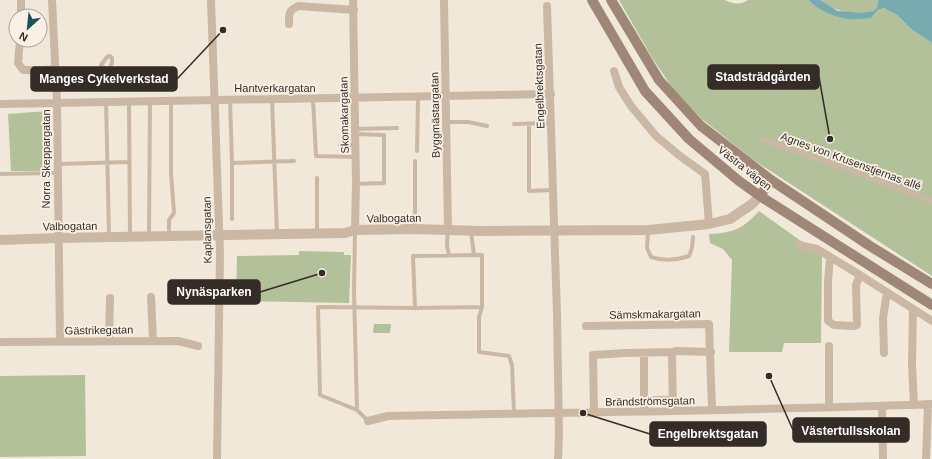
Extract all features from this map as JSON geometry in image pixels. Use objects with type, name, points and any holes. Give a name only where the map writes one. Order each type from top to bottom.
[{"type":"main road","name":"Västra vägen","points":[[592,0],[645,92],[688,139],[739,181],[760,196],[932,305]]},
{"type":"main road","name":"Västra vägen","points":[[612,0],[659,80],[701,126],[771,180],[870,246],[932,284]]},
{"type":"main road","name":"Valbogatan","points":[[760,196],[771,180]]},
{"type":"street","name":"Norra Skeppargatan","points":[[52,0],[57,102],[60,341]]},
{"type":"street","name":"Kaplansgatan","points":[[211,0],[219,235],[217,459]]},
{"type":"street","name":"Skomakargatan","points":[[353,0],[356,157],[355,230]]},
{"type":"street","name":"Byggmästargatan","points":[[444,0],[448,230]]},
{"type":"street","points":[[289,24],[289,14],[292,9],[298,6],[354,10]]},
{"type":"street","name":"Engelbrektsgatan","points":[[547,6],[551,94],[559,414],[556,457]]},
{"type":"street","points":[[19,48],[18,63],[23,70],[55,69]]},
{"type":"street","points":[[614,71],[619,87],[631,106],[656,136],[705,174],[709,224]]},
{"type":"street","name":"Hantverkargatan","points":[[0,104],[551,94]]},
{"type":"street","name":"Agnes von Krusenstjernas allé","points":[[763,140],[847,169],[932,201]]},
{"type":"street","name":"Valbogatan","points":[[0,240],[345,233],[355,230],[415,229],[471,231],[648,230],[709,224],[730,219],[752,204],[760,196]]},
{"type":"street","points":[[800,245],[817,249],[932,321]]},
{"type":"street","points":[[830,257],[828,281],[828,321],[834,325],[857,325],[856,285],[860,275]]},
{"type":"street","points":[[884,353],[883,318],[887,292]]},
{"type":"street","points":[[152,297],[153,340]]},
{"type":"street","points":[[109,340],[110,298]]},
{"type":"street","points":[[913,309],[912,364],[914,405]]},
{"type":"street","name":"Sämskmakargatan","points":[[586,326],[709,324],[712,410]]},
{"type":"street","name":"Gästrikegatan","points":[[0,342],[153,340],[178,341],[198,346]]},
{"type":"street","points":[[829,346],[829,408]]},
{"type":"street","points":[[594,413],[592,355],[677,351],[711,352]]},
{"type":"street","points":[[672,352],[673,411]]},
{"type":"street","points":[[644,353],[644,412]]},
{"type":"street","points":[[926,459],[930,404]]},
{"type":"street","name":"Brändströmsgatan","points":[[368,421],[388,416],[514,413],[559,414],[829,408],[930,404]]},
{"type":"street","points":[[882,406],[883,459]]},
{"type":"lane","points":[[417,151],[418,97]]},
{"type":"lane","points":[[230,99],[232,219]]},
{"type":"lane","points":[[272,99],[277,234]]},
{"type":"lane","points":[[313,99],[316,156],[356,157]]},
{"type":"lane","points":[[169,236],[169,220],[174,213],[171,172],[171,100]]},
{"type":"lane","points":[[106,101],[109,237]]},
{"type":"lane","points":[[129,101],[130,237]]},
{"type":"lane","points":[[149,237],[150,101]]},
{"type":"lane","points":[[446,122],[468,122],[487,126]]},
{"type":"lane","points":[[514,124],[551,123]]},
{"type":"lane","points":[[529,124],[529,191],[553,190]]},
{"type":"lane","points":[[355,132],[397,128]]},
{"type":"lane","points":[[355,132],[384,135],[384,183],[356,184]]},
{"type":"lane","points":[[340,145],[355,145]]},
{"type":"lane","points":[[232,163],[294,161]]},
{"type":"lane","points":[[415,161],[415,229]]},
{"type":"lane","points":[[57,164],[129,162]]},
{"type":"lane","points":[[0,174],[57,173]]},
{"type":"lane","points":[[317,178],[317,233]]},
{"type":"lane","points":[[355,230],[354,306],[357,410]]},
{"type":"lane","points":[[448,230],[447,246],[450,255]]},
{"type":"lane","points":[[648,230],[647,248],[651,257],[659,259],[680,259],[689,256],[694,237]]},
{"type":"lane","points":[[471,231],[474,255]]},
{"type":"lane","points":[[415,308],[413,256],[482,255],[482,307],[479,317],[479,352],[509,356],[512,365],[514,413]]},
{"type":"lane","points":[[368,421],[357,410],[320,395],[318,306],[415,308],[482,307]]},
{"type":"lane","points":[[644,398],[673,398]]},
{"type":"green space","points":[[619,0],[725,0],[742,3],[748,0],[808,0],[815,6],[830,13],[871,18],[878,10],[884,8],[897,15],[911,29],[932,43],[932,276],[752,159],[702,119],[673,89],[651,56]]},
{"type":"green space","points":[[820,0],[878,0],[877,8],[871,12],[856,14],[832,8]]},
{"type":"green space","points":[[48,111],[49,171],[11,171],[8,114]]},
{"type":"green space","points":[[759,211],[822,256],[821,343],[784,343],[782,352],[729,352],[732,260],[723,249],[710,243],[709,234],[725,233],[737,229],[748,222]]},
{"type":"green space","points":[[299,251],[344,252],[344,255],[351,255],[349,303],[236,301],[237,256],[299,255]]},
{"type":"green space","points":[[374,324],[391,324],[390,333],[373,333]]},
{"type":"green space","points":[[85,375],[86,456],[0,457],[0,376]]},
{"type":"water","points":[[808,0],[820,0],[838,11],[862,13],[873,11],[877,8],[878,0],[932,0],[932,43],[911,29],[897,15],[884,8],[878,10],[871,18],[848,19],[837,17],[826,12],[816,7]]},
{"type":"place","name":"Manges Cykelverkstad","points":[[223,30]]},
{"type":"place","name":"Stadsträdgården","points":[[830,139]]},
{"type":"place","name":"Nynäsparken","points":[[322,273]]},
{"type":"place","name":"Västertullsskolan","points":[[769,376]]},
{"type":"place","name":"Engelbrektsgatan","points":[[583,413]]}]
